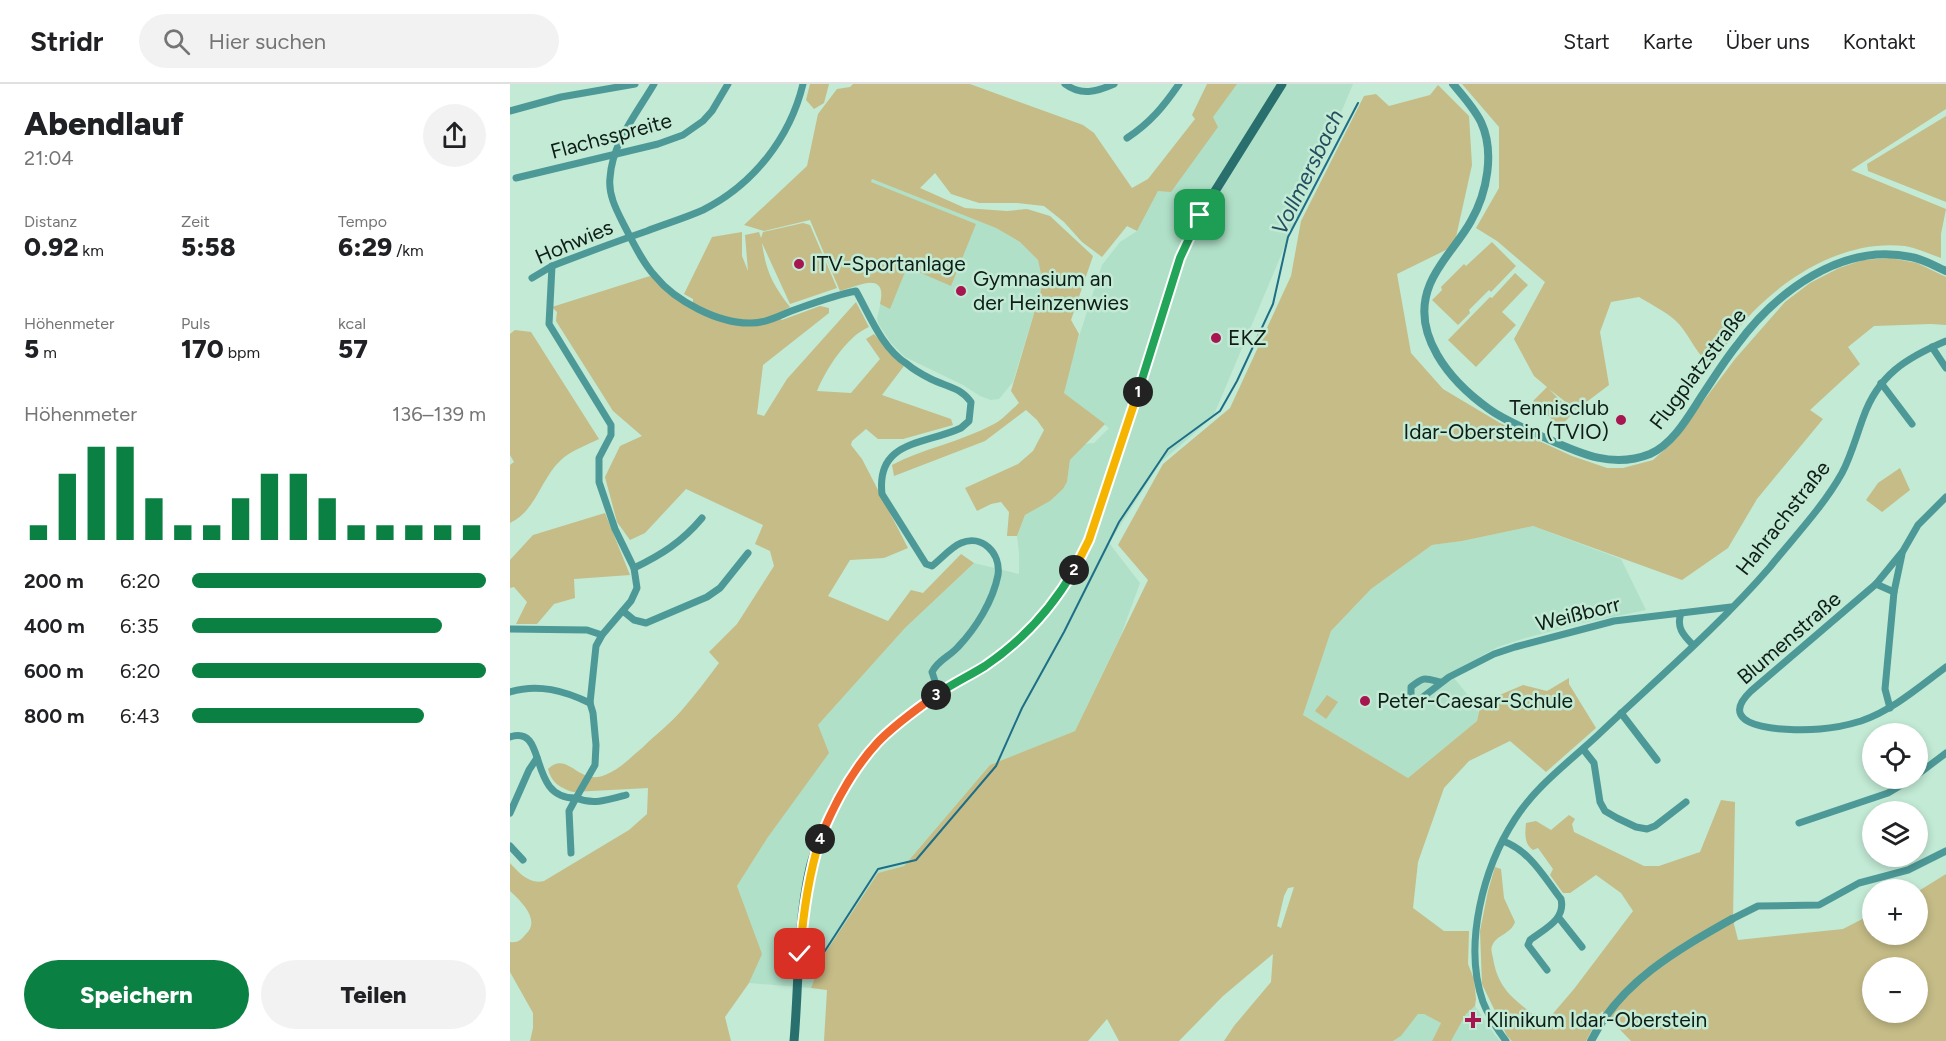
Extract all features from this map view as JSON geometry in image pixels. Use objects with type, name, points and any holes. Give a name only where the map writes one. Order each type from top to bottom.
[{"type":"main road","points":[[794,1041],[805,898],[810,868],[835,802],[878,742],[906,717],[939,693],[986,665],[1032,626],[1073,573],[1086,548],[1097,518],[1180,258],[1197,220],[1282,84]]},
{"type":"street","points":[[510,111],[561,97],[634,84]]},
{"type":"street","points":[[613,154],[654,84]]},
{"type":"street","name":"Flachsspreite","points":[[516,178],[658,144],[683,135],[703,121],[712,111],[728,84]]},
{"type":"street","name":"Hohwies","points":[[532,278],[552,266],[703,210],[720,201],[750,178],[761,166],[784,132],[799,101],[803,84]]},
{"type":"street","points":[[1065,84],[1083,93],[1098,91],[1114,84]]},
{"type":"street","points":[[1127,138],[1144,127],[1179,84]]},
{"type":"street","name":"Flugplatzstraße","points":[[1454,84],[1481,121],[1488,141],[1488,167],[1484,193],[1472,220],[1438,267],[1429,286],[1425,306],[1426,330],[1434,352],[1455,380],[1489,410],[1575,452],[1605,461],[1624,461],[1651,453],[1670,441],[1737,344],[1759,318],[1783,296],[1837,263],[1870,255],[1892,254],[1914,257],[1946,271]]},
{"type":"street","name":"Hohwies","points":[[613,154],[610,189],[615,206],[630,237]]},
{"type":"street","points":[[630,237],[652,274],[661,284],[704,312],[723,320],[760,323],[793,310],[856,291],[878,332],[904,363],[932,380],[954,387],[966,395],[971,402],[969,421],[962,428],[899,449],[884,463],[881,483],[882,494],[926,564],[932,566],[958,544],[968,541],[978,541],[988,546],[998,561],[998,576],[981,617],[958,648],[937,662],[932,672],[939,693]]},
{"type":"street","points":[[552,266],[549,324],[611,425],[611,435],[599,458],[599,482],[615,529],[637,578],[635,594],[602,635],[595,652],[590,703],[596,745],[595,765],[570,811],[571,853]]},
{"type":"street","name":"Hahrachstraße","points":[[1506,1041],[1483,1002],[1478,980],[1476,948],[1477,927],[1486,881],[1515,818],[1533,796],[1705,634],[1768,568],[1828,495],[1848,462],[1867,407],[1881,383],[1901,363],[1946,341]]},
{"type":"street","points":[[1932,347],[1946,368]]},
{"type":"street","points":[[1881,383],[1912,424]]},
{"type":"street","name":"Blumenstraße","points":[[1946,497],[1918,525],[1903,551],[1876,584],[1751,691],[1743,700],[1740,712],[1746,721],[1755,725],[1806,729],[1851,724],[1890,708],[1946,667]]},
{"type":"street","points":[[634,568],[666,552],[687,535],[702,518]]},
{"type":"street","points":[[1890,708],[1885,689],[1894,592],[1903,551]]},
{"type":"street","points":[[623,611],[634,620],[646,623],[707,597],[720,588],[748,553]]},
{"type":"street","points":[[1876,584],[1894,592]]},
{"type":"street","name":"Weißborr","points":[[1440,682],[1494,654],[1558,634],[1614,621],[1731,607]]},
{"type":"street","points":[[1704,610],[1714,624]]},
{"type":"street","points":[[1681,613],[1679,625],[1681,631],[1693,645]]},
{"type":"street","points":[[510,629],[587,630],[602,635]]},
{"type":"street","points":[[510,692],[528,688],[550,688],[590,703]]},
{"type":"street","points":[[1621,713],[1657,760]]},
{"type":"street","points":[[510,737],[520,735],[528,739],[534,748],[546,781],[553,793],[559,796],[576,798],[588,803],[626,795]]},
{"type":"street","points":[[1583,749],[1594,763],[1600,802],[1605,811],[1617,818],[1635,827],[1647,829],[1655,826],[1686,802]]},
{"type":"street","points":[[1928,767],[1946,753]]},
{"type":"street","points":[[510,813],[529,770],[537,758]]},
{"type":"street","points":[[1799,823],[1895,789]]},
{"type":"street","points":[[1503,841],[1516,846],[1528,856],[1561,899],[1560,918],[1530,940],[1528,945],[1547,970]]},
{"type":"street","points":[[510,846],[523,860]]},
{"type":"street","points":[[1591,1041],[1610,1008],[1637,980],[1683,948],[1732,919],[1758,906],[1819,904],[1859,883],[1908,870],[1946,851]]},
{"type":"street","points":[[1560,918],[1582,947]]},
{"type":"shaded area","points":[[810,84],[829,84],[824,103],[814,109],[806,100]]},
{"type":"shaded area","points":[[853,84],[970,84],[1083,125],[1094,133],[1132,188],[1148,179],[1195,119],[1192,115],[1207,84],[1237,84],[1213,117],[1218,127],[1171,192],[1158,191],[1137,231],[1127,226],[1102,257],[1082,242],[1064,222],[1044,206],[979,203],[951,194],[935,173],[920,188],[965,208],[1007,211],[1027,209],[1050,216],[1093,256],[1071,320],[1079,334],[1064,393],[1105,424],[1070,460],[1067,482],[1063,489],[1050,501],[1025,515],[1017,536],[1007,536],[1009,512],[1001,502],[977,511],[965,488],[1018,464],[1033,451],[1044,430],[1026,410],[985,441],[894,476],[892,465],[994,424],[1019,403],[1011,391],[1043,283],[1038,260],[1020,242],[996,228],[872,179],[871,182],[976,224],[951,286],[907,267],[890,309],[880,304],[880,287],[876,284],[863,284],[840,291],[810,220],[764,231],[744,225],[807,166],[818,114],[837,89],[850,87]]},
{"type":"shaded area","points":[[1236,84],[1353,84],[1213,417],[1161,462],[1109,543],[1140,583],[1121,635],[1075,731],[990,765],[904,866],[878,873],[822,958],[811,988],[749,983],[761,954],[737,886],[768,837],[818,725],[905,628],[974,563],[1019,574],[1017,536],[1025,515],[1050,501],[1063,489],[1067,482],[1070,460],[1085,444],[1094,443],[1109,428],[1064,393],[1069,368],[1102,265],[1120,242],[1137,231],[1158,191]]},
{"type":"shaded area","points":[[1462,84],[1946,84],[1946,109],[1851,170],[1946,209],[1941,234],[1941,258],[1910,247],[1885,245],[1865,247],[1827,259],[1792,279],[1760,305],[1740,326],[1711,366],[1701,356],[1679,324],[1665,313],[1639,297],[1611,302],[1600,332],[1609,385],[1576,410],[1549,389],[1573,413],[1560,427],[1533,401],[1547,387],[1534,376],[1514,339],[1545,282],[1497,241],[1476,228],[1499,188],[1499,127]]},
{"type":"shaded area","points":[[1438,85],[1469,116],[1472,165],[1454,246],[1397,274],[1411,353],[1443,389],[1500,423],[1572,456],[1607,468],[1623,468],[1653,460],[1672,443],[1735,359],[1785,302],[1810,283],[1839,268],[1863,260],[1891,258],[1917,263],[1946,277],[1946,325],[1874,326],[1848,347],[1860,364],[1810,410],[1823,419],[1757,499],[1728,548],[1682,580],[1533,526],[1432,545],[1371,589],[1331,631],[1303,715],[1408,778],[1477,721],[1481,703],[1523,685],[1547,691],[1569,678],[1569,684],[1596,728],[1546,772],[1510,741],[1469,761],[1444,788],[1418,862],[1413,908],[1444,931],[1469,931],[1468,964],[1474,979],[1475,1006],[1466,1014],[1451,1041],[1432,1041],[1441,1023],[1424,1014],[1418,1014],[1401,1036],[1393,1041],[1224,1041],[1271,982],[1273,954],[1223,996],[1179,1041],[1119,1041],[1107,1019],[1088,1041],[824,1041],[827,990],[811,988],[822,958],[878,873],[904,866],[990,765],[1075,731],[1148,580],[1118,545],[1163,464],[1230,408],[1291,276],[1301,221],[1364,96],[1376,94],[1389,106],[1430,95]],"holes":[[[1294,887],[1281,928],[1277,926],[1284,896],[1288,888]]]},
{"type":"shaded area","points":[[1946,116],[1946,202],[1868,171],[1867,164]]},
{"type":"shaded area","name":"Gymnasium an der Heinzenwies","points":[[872,179],[996,228],[1020,242],[1038,260],[1043,283],[1013,382],[999,399],[991,400],[980,396],[963,385],[905,357],[891,343],[879,325],[877,319],[883,293],[880,287],[875,283],[866,282],[849,289],[851,242]]},
{"type":"shaded area","points":[[803,223],[810,225],[837,288],[790,304],[762,243],[771,277],[790,307],[775,315],[782,320],[820,306],[829,308],[829,313],[763,365],[757,414],[764,416],[787,379],[856,302],[869,327],[845,345],[817,391],[851,393],[880,359],[866,339],[874,334],[904,366],[882,395],[951,419],[953,425],[903,439],[878,439],[866,429],[852,441],[851,445],[862,459],[908,548],[884,558],[850,560],[828,596],[888,621],[911,590],[923,593],[961,554],[974,563],[905,628],[818,725],[829,753],[768,837],[737,886],[762,954],[749,983],[725,1017],[731,1041],[530,1041],[533,1013],[510,972],[510,942],[521,939],[530,929],[531,923],[528,911],[510,891],[510,863],[529,880],[544,881],[629,830],[647,814],[648,788],[573,792],[557,784],[551,778],[548,769],[555,764],[562,763],[588,776],[605,775],[625,763],[642,748],[677,715],[719,663],[709,652],[737,624],[774,566],[770,551],[755,544],[763,525],[686,489],[645,533],[630,540],[617,522],[605,477],[620,446],[642,436],[613,411],[556,321],[557,312],[552,307],[650,276],[693,308],[693,299],[684,294],[712,237],[742,232],[742,256],[748,271],[745,235],[759,232],[761,238],[763,232]]},
{"type":"shaded area","points":[[1492,242],[1516,266],[1491,292],[1489,290],[1469,310],[1470,313],[1458,325],[1432,300],[1442,290],[1441,287],[1464,264],[1466,266]]},
{"type":"shaded area","points":[[1515,273],[1528,285],[1502,312],[1516,325],[1476,367],[1448,340]]},
{"type":"shaded area","points":[[515,330],[531,332],[599,439],[561,460],[554,467],[526,511],[510,523],[510,465],[514,462],[510,455],[510,334]]},
{"type":"shaded area","points":[[1900,468],[1910,490],[1882,512],[1866,500],[1878,483]]},
{"type":"shaded area","points":[[605,513],[630,575],[574,579],[575,598],[554,604],[537,624],[516,624],[527,602],[514,587],[510,588],[510,560],[533,535]]},
{"type":"shaded area","points":[[1533,526],[1621,559],[1646,610],[1578,624],[1522,639],[1498,647],[1450,673],[1479,712],[1477,721],[1408,778],[1303,715],[1331,631],[1371,589],[1432,545]]},
{"type":"shaded area","points":[[1327,695],[1338,702],[1326,719],[1315,711]]},
{"type":"shaded area","points":[[1721,800],[1735,802],[1733,920],[1738,940],[1843,929],[1862,919],[1862,945],[1928,945],[1928,885],[1946,874],[1946,1041],[1631,1041],[1602,1011],[1586,1041],[1512,1041],[1507,1036],[1482,984],[1480,931],[1495,867],[1501,869],[1504,898],[1515,922],[1492,946],[1495,969],[1509,993],[1539,1019],[1550,1017],[1633,911],[1621,893],[1596,875],[1570,893],[1563,893],[1550,875],[1553,869],[1538,848],[1533,850],[1528,845],[1525,834],[1526,823],[1536,821],[1551,830],[1569,815],[1575,819],[1572,824],[1574,832],[1644,866],[1659,866],[1700,852]]},
{"type":"shaded area","name":"Klinikum Idar-Oberstein","points":[[1475,1006],[1500,1041],[1451,1041],[1466,1014]]},
{"type":"shaded area","name":"Klinikum Idar-Oberstein","points":[[1418,1014],[1424,1014],[1441,1023],[1432,1041],[1393,1041],[1401,1036]]},
{"type":"waterway","name":"Vollmersbach","points":[[821,957],[878,869],[916,860],[996,766],[1022,708],[1064,632],[1119,522],[1168,449],[1220,411],[1237,381],[1273,304],[1288,237],[1358,103]]},
{"type":"place","name":"ITV-Sportanlage","points":[[799,264]]},
{"type":"place","name":"Gymnasium an der Heinzenwies","points":[[961,291]]},
{"type":"place","name":"EKZ","points":[[1216,338]]},
{"type":"place","name":"Tennisclub Idar-Oberstein (TVIO)","points":[[1621,420]]},
{"type":"place","name":"Peter-Caesar-Schule","points":[[1365,701]]},
{"type":"place","name":"Klinikum Idar-Oberstein","points":[[1473,1020]]},
{"type":"route","points":[[800,954],[810,868],[835,802],[851,777],[878,742],[906,717],[939,693],[986,665],[1032,626],[1073,573],[1083,555],[1097,518],[1180,258],[1200,215]]}]
